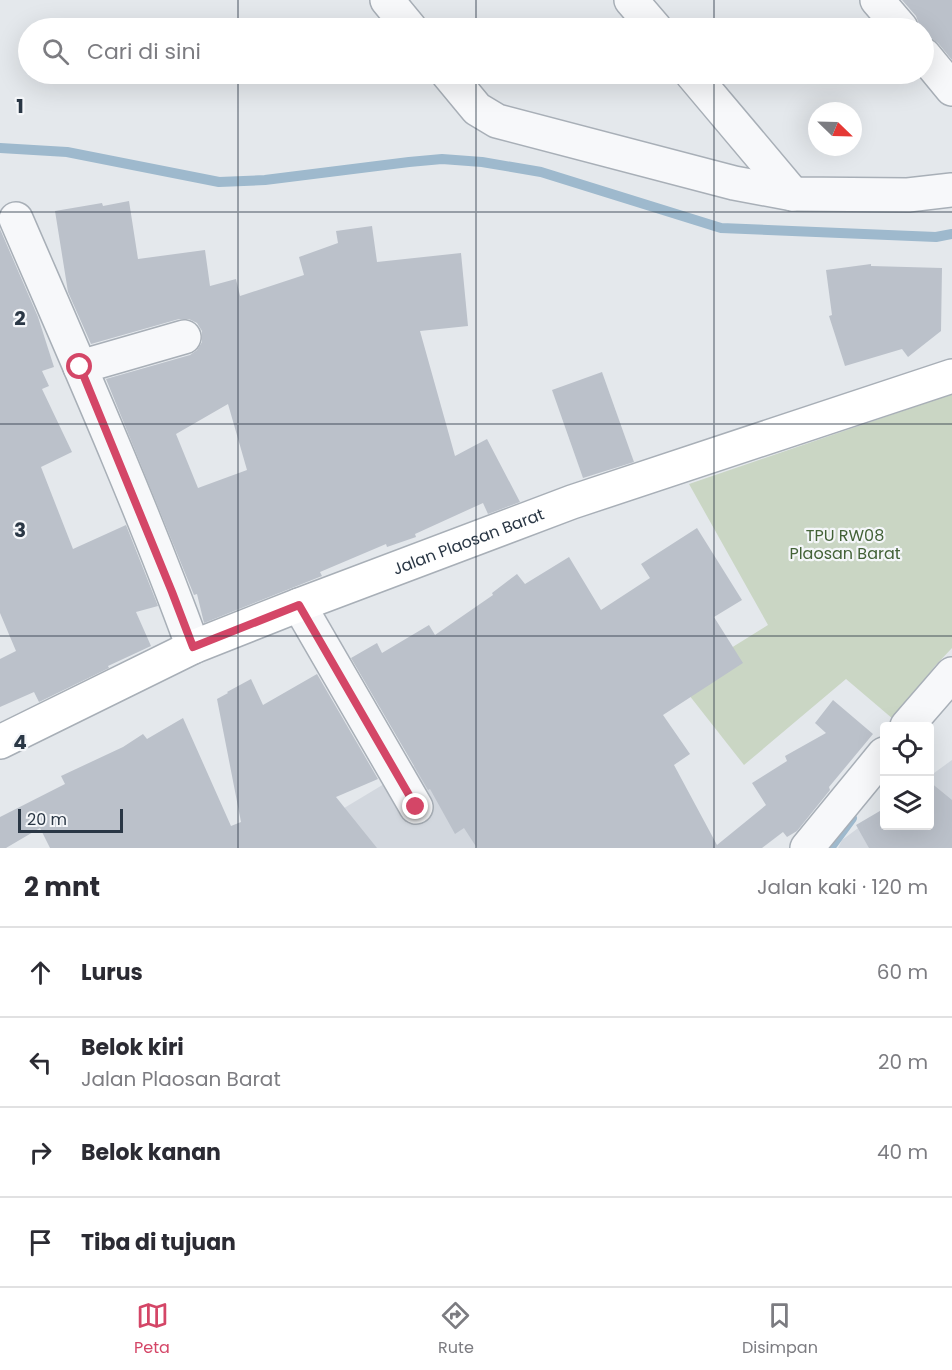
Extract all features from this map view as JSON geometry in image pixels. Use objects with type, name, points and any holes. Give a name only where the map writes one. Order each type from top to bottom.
[{"type":"street","points":[[387,0],[402,18]]},
{"type":"street","points":[[631,0],[646,18]]},
{"type":"street","points":[[878,0],[893,18]]},
{"type":"street","points":[[934,67],[952,89]]},
{"type":"street","points":[[456,84],[477,109],[497,121],[734,183],[793,194],[909,195],[952,190]]},
{"type":"street","points":[[700,84],[793,194]]},
{"type":"street","points":[[16,219],[80,367],[193,647]]},
{"type":"street","points":[[80,367],[184,338]]},
{"type":"street","name":"Jalan Plaosan Barat","points":[[0,742],[193,647],[299,605],[572,502],[952,376]]},
{"type":"street","points":[[299,605],[416,807]]},
{"type":"street","points":[[910,722],[952,674]]},
{"type":"street","points":[[807,848],[880,760]]},
{"type":"shaded area","points":[[467,734],[571,848],[339,848],[321,822]]},
{"type":"shaded area","points":[[952,760],[952,848],[838,848],[842,840],[880,812],[880,830],[934,830],[934,773]]},
{"type":"green space","name":"TPU RW08 Plaosan Barat","points":[[952,394],[952,648],[893,719],[846,679],[744,765],[678,681],[768,625],[689,484]]},
{"type":"building","points":[[902,0],[952,0],[952,60],[934,40],[934,18],[917,18]]},
{"type":"building","points":[[129,201],[138,259],[205,250],[210,286],[236,279],[240,296],[304,275],[299,257],[338,243],[336,231],[372,226],[377,262],[461,253],[468,326],[420,331],[455,456],[487,439],[520,502],[488,514],[483,503],[415,534],[416,537],[387,547],[386,544],[320,572],[322,576],[204,623],[197,594],[194,595],[106,379],[190,355],[202,342],[202,331],[197,323],[189,319],[179,319],[91,344],[68,292],[55,211],[102,203],[103,206]],"holes":[[[228,404],[247,470],[198,488],[176,434]]]},
{"type":"building","points":[[0,229],[38,317],[54,367],[42,371],[49,386],[42,389],[72,452],[41,467],[73,549],[126,525],[158,606],[136,612],[151,646],[39,702],[34,692],[0,707],[0,659],[16,651],[0,613]]},
{"type":"building","points":[[871,264],[871,266],[942,268],[941,331],[908,357],[902,349],[845,366],[829,316],[832,315],[826,270]]},
{"type":"building","points":[[602,372],[634,462],[583,478],[552,390]]},
{"type":"building","points":[[697,528],[742,600],[714,617],[743,663],[663,715],[690,754],[674,765],[717,845],[766,805],[752,783],[787,761],[785,756],[826,733],[815,723],[833,700],[873,734],[829,787],[830,790],[797,831],[787,837],[783,832],[762,848],[477,848],[464,828],[455,834],[351,658],[377,643],[382,653],[429,625],[435,635],[493,595],[492,593],[517,574],[525,584],[569,557],[601,610],[650,578],[641,564]]},
{"type":"building","points":[[317,674],[378,779],[336,797],[377,848],[50,848],[40,828],[6,848],[0,848],[0,817],[65,784],[61,776],[123,747],[143,734],[147,739],[183,718],[231,826],[241,822],[217,699],[251,679],[263,705]]},
{"type":"building","points":[[934,785],[952,800],[952,848],[869,848],[856,825],[880,811],[880,830],[934,830]]},
{"type":"waterway","points":[[0,148],[67,152],[219,182],[265,180],[442,159],[482,162],[541,172],[721,228],[936,237],[952,234]]},
{"type":"waterway","points":[[830,848],[852,818]]},
{"type":"route","points":[[80,367],[193,647],[299,605],[416,807]]}]
